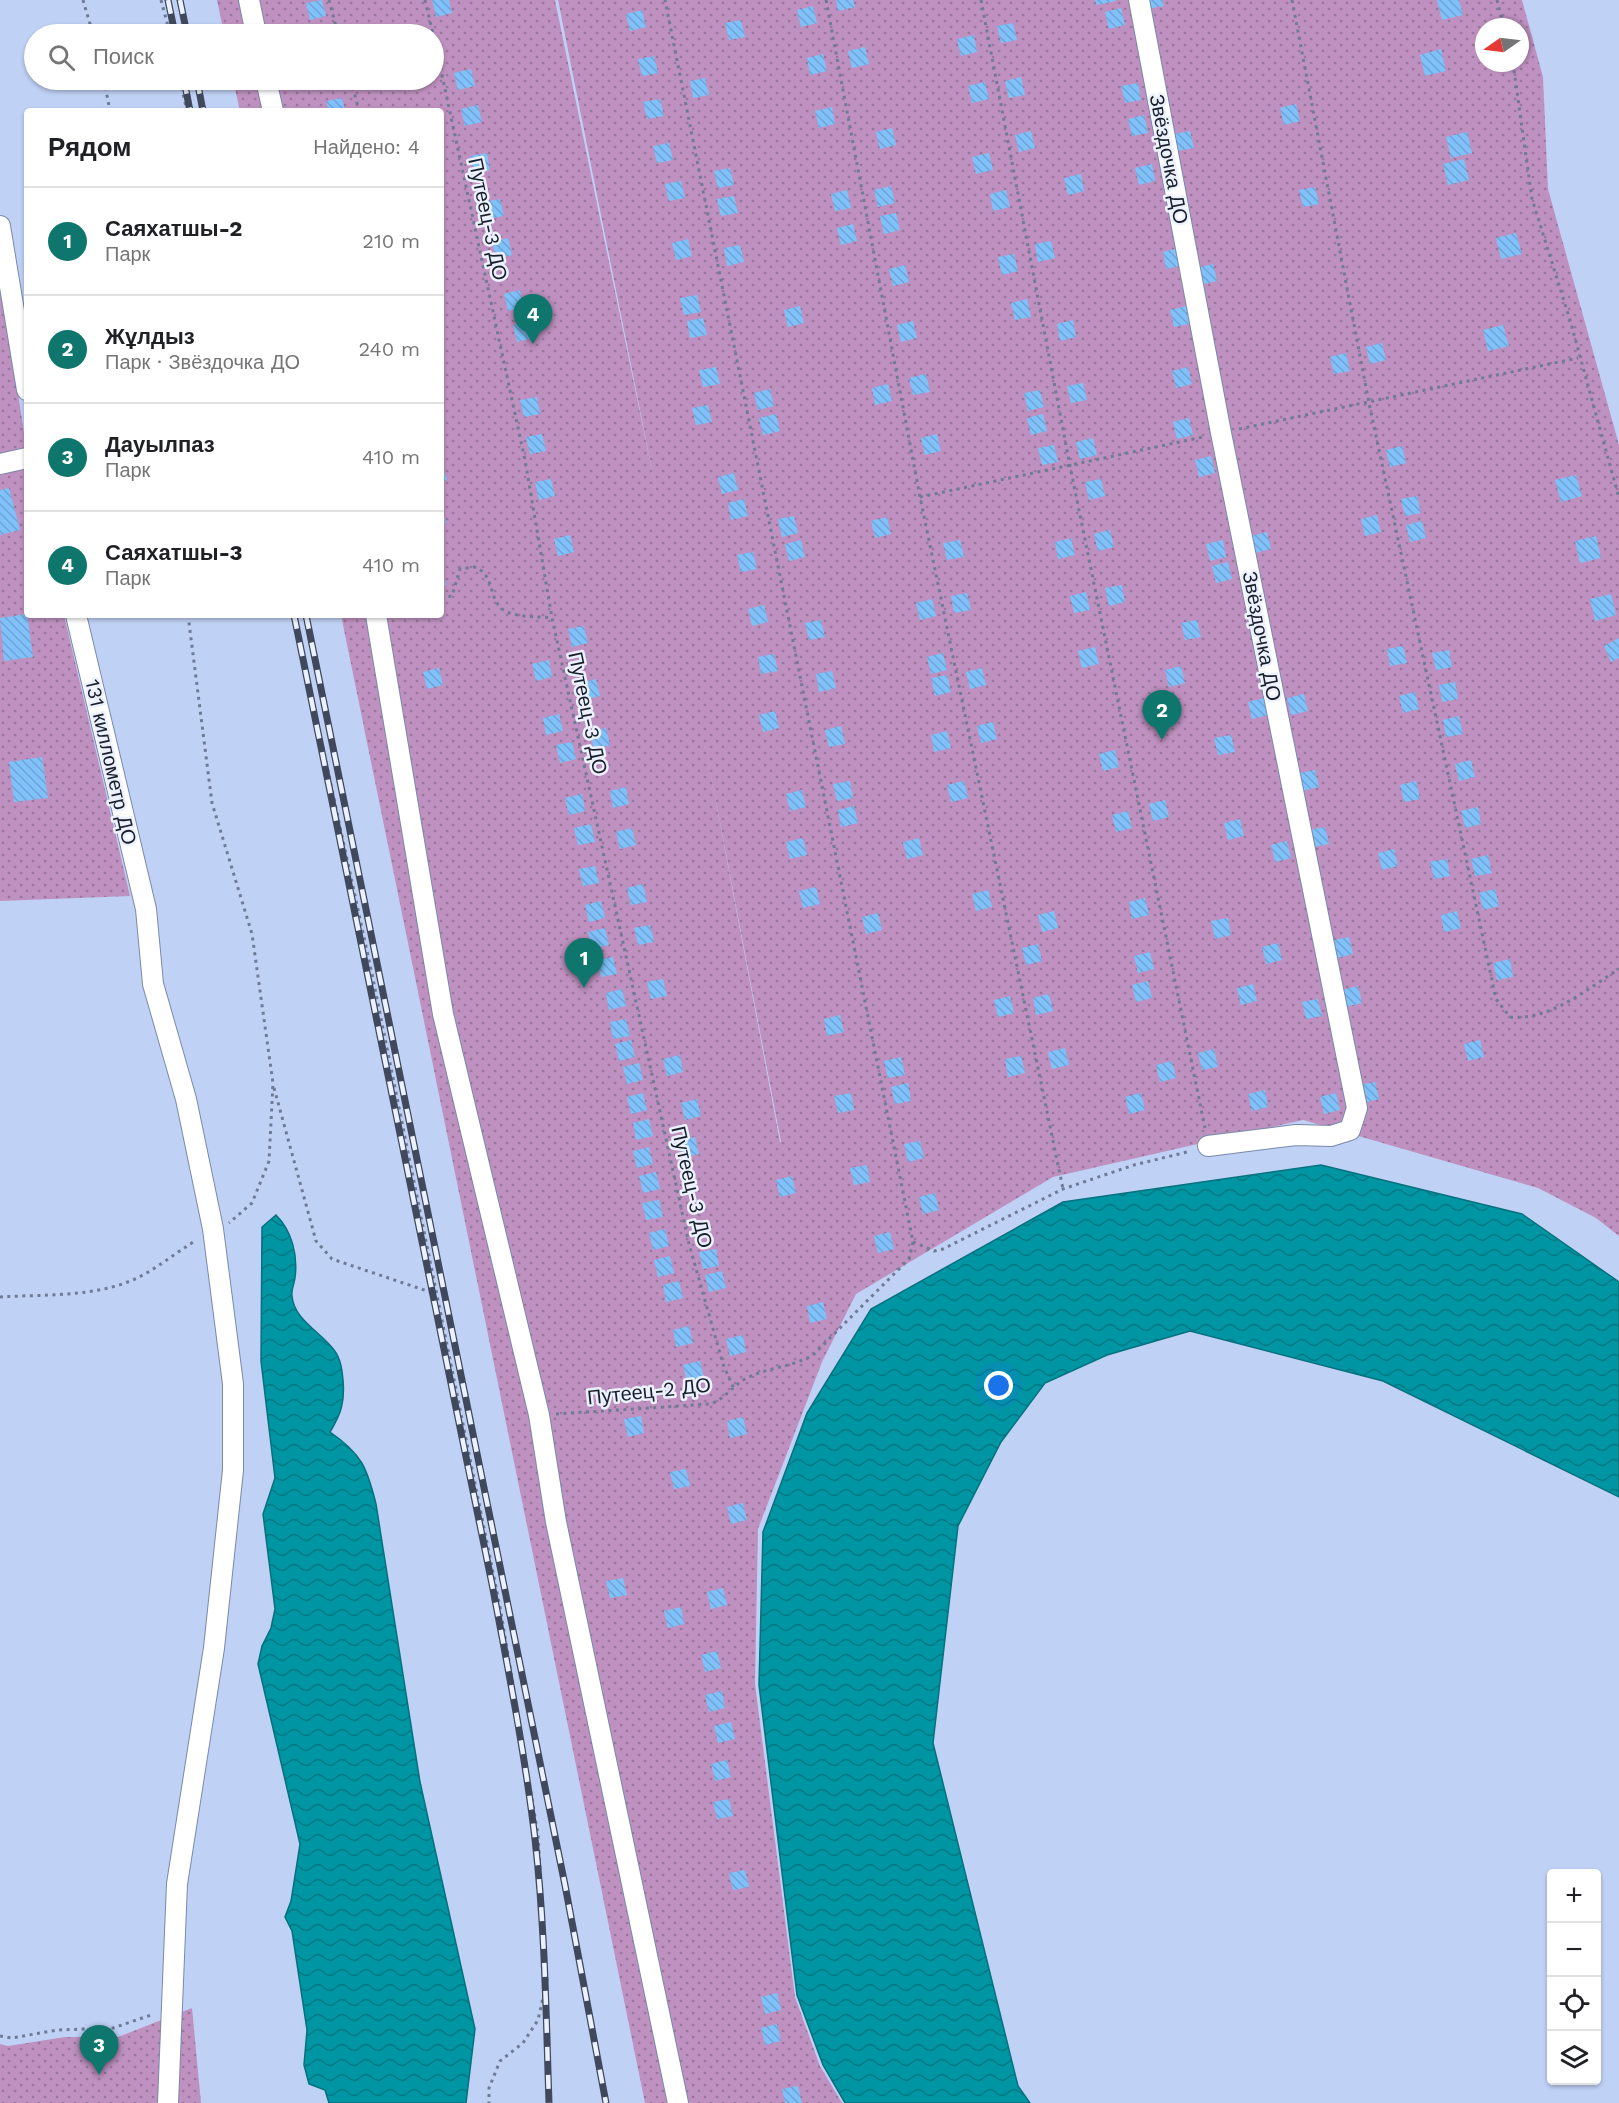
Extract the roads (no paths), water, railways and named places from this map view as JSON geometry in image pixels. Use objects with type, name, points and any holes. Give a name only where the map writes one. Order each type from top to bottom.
[{"type":"street","points":[[249,0],[254,24]]},
{"type":"street","name":"Звёздочка ДО","points":[[1139,0],[1221,433],[1357,1108],[1350,1130],[1341,1134],[1296,1135],[1208,1146]]},
{"type":"street","points":[[268,90],[272,108]]},
{"type":"street","points":[[0,226],[24,372]]},
{"type":"street","points":[[0,464],[24,459]]},
{"type":"street","name":"131 киллометр ДО","points":[[77,618],[146,909],[153,984],[186,1099],[213,1229],[232,1384],[233,1470],[214,1648],[177,1884],[170,2008],[168,2103]]},
{"type":"street","points":[[377,618],[444,1014],[539,1415],[556,1522],[678,2103]]},
{"type":"water","points":[[1321,1165],[1522,1214],[1619,1282],[1619,1497],[1383,1381],[1190,1331],[1107,1355],[1045,1383],[1001,1442],[958,1526],[933,1743],[1018,2086],[1030,2103],[845,2103],[823,2065],[797,1995],[759,1685],[763,1532],[807,1413],[871,1309],[1063,1202]]},
{"type":"water","points":[[276,1215],[286,1228],[295,1252],[296,1269],[292,1294],[294,1304],[303,1319],[329,1343],[341,1365],[343,1401],[330,1432],[349,1447],[362,1463],[376,1504],[420,1782],[475,2029],[466,2103],[329,2103],[325,2090],[309,2084],[304,2065],[307,2030],[292,1931],[285,1917],[291,1901],[300,1844],[258,1664],[275,1609],[263,1514],[275,1478],[261,1361],[262,1227]]},
{"type":"railway","points":[[168,0],[173,24]]},
{"type":"railway","points":[[180,0],[185,24]]},
{"type":"railway","points":[[186,90],[189,108]]},
{"type":"railway","points":[[199,90],[202,108]]},
{"type":"railway","points":[[295,618],[516,1711],[531,1807],[541,1905],[549,2103]]},
{"type":"railway","points":[[307,618],[565,1885],[606,2103]]},
{"type":"place","name":"Саяхатшы-3","points":[[533,344]]},
{"type":"place","name":"Жұлдыз","points":[[1162,740]]},
{"type":"place","name":"Саяхатшы-2","points":[[584,988]]},
{"type":"place","name":"Дауылпаз","points":[[99,2075]]}]
